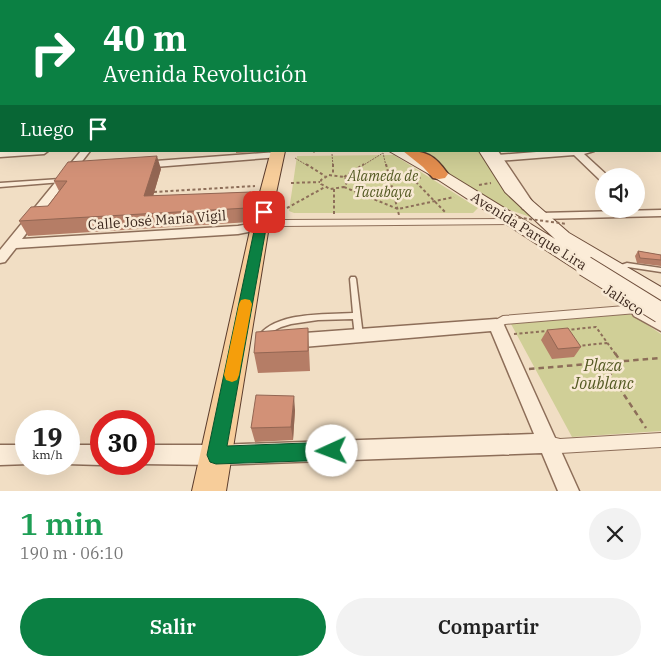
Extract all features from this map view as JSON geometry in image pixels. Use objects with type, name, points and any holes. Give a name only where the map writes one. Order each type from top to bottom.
[{"type":"highway","points":[[412,152],[429,163],[435,176]]},
{"type":"main road","name":"Avenida Parque Lira","points":[[398,152],[435,176],[469,193],[661,313]]},
{"type":"main road","points":[[209,491],[216,455],[248,344],[260,226],[277,153]]},
{"type":"main road","name":"Avenida Parque Lira","points":[[491,154],[510,189],[564,237],[661,296]]},
{"type":"street","points":[[0,154],[29,152]]},
{"type":"street","points":[[1,258],[62,181],[75,171],[85,152]]},
{"type":"street","points":[[491,154],[576,152],[595,170]]},
{"type":"street","points":[[129,166],[277,153]]},
{"type":"street","points":[[534,211],[595,211]]},
{"type":"street","points":[[645,212],[661,213]]},
{"type":"street","name":"Calle José María Vigil","points":[[13,244],[238,230],[282,223],[514,222]]},
{"type":"street","name":"Jalisco","points":[[540,239],[551,251],[661,324]]},
{"type":"street","points":[[248,344],[496,325],[503,320],[637,308]]},
{"type":"street","points":[[496,325],[569,491]]},
{"type":"street","points":[[155,455],[216,455],[548,443],[560,446],[657,440]]},
{"type":"street","points":[[0,455],[15,455]]},
{"type":"lane","points":[[0,185],[62,181]]},
{"type":"lane","points":[[621,272],[623,267],[627,265],[661,270]]},
{"type":"lane","points":[[353,279],[358,336]]},
{"type":"lane","points":[[248,344],[278,324],[297,320],[356,316]]},
{"type":"path","points":[[344,177],[384,153],[401,222]]},
{"type":"path","points":[[332,154],[333,174]]},
{"type":"path","points":[[295,158],[325,176]]},
{"type":"path","points":[[320,182],[325,176],[333,174],[344,177],[348,182]]},
{"type":"path","points":[[390,178],[435,176]]},
{"type":"path","points":[[412,178],[455,222]]},
{"type":"path","points":[[291,183],[320,182],[325,187],[334,189],[344,187],[398,209],[469,193]]},
{"type":"path","points":[[348,182],[391,182]]},
{"type":"path","points":[[344,187],[348,182]]},
{"type":"path","points":[[154,192],[270,185]]},
{"type":"path","points":[[287,208],[325,187]]},
{"type":"path","points":[[333,223],[334,189]]},
{"type":"path","points":[[491,214],[567,224]]},
{"type":"path","points":[[564,330],[596,327],[621,362]]},
{"type":"path","points":[[516,334],[555,330]]},
{"type":"path","points":[[576,346],[608,343]]},
{"type":"path","points":[[535,369],[661,358]]},
{"type":"path","points":[[604,363],[657,440]]},
{"type":"green space","points":[[416,152],[481,152],[536,219],[493,204]]},
{"type":"green space","name":"Alameda de Tacubaya","points":[[394,155],[478,208],[473,213],[294,213],[289,211],[297,156]]},
{"type":"green space","name":"Plaza Joublanc","points":[[631,314],[661,334],[661,431],[572,437],[511,324]]},
{"type":"building","points":[[157,156],[144,196],[251,192],[247,208],[19,221],[31,207],[48,206],[67,181],[54,181],[68,162]]},
{"type":"building","points":[[638,251],[661,255],[661,260],[640,258]]},
{"type":"building","points":[[308,328],[308,351],[254,353],[256,332]]},
{"type":"building","points":[[568,328],[581,347],[558,349],[547,330]]},
{"type":"building","points":[[256,395],[294,396],[291,427],[251,428]]},
{"type":"slow traffic","points":[[232,375],[245,304]]},
{"type":"route","points":[[264,212],[216,455],[332,451]]}]
